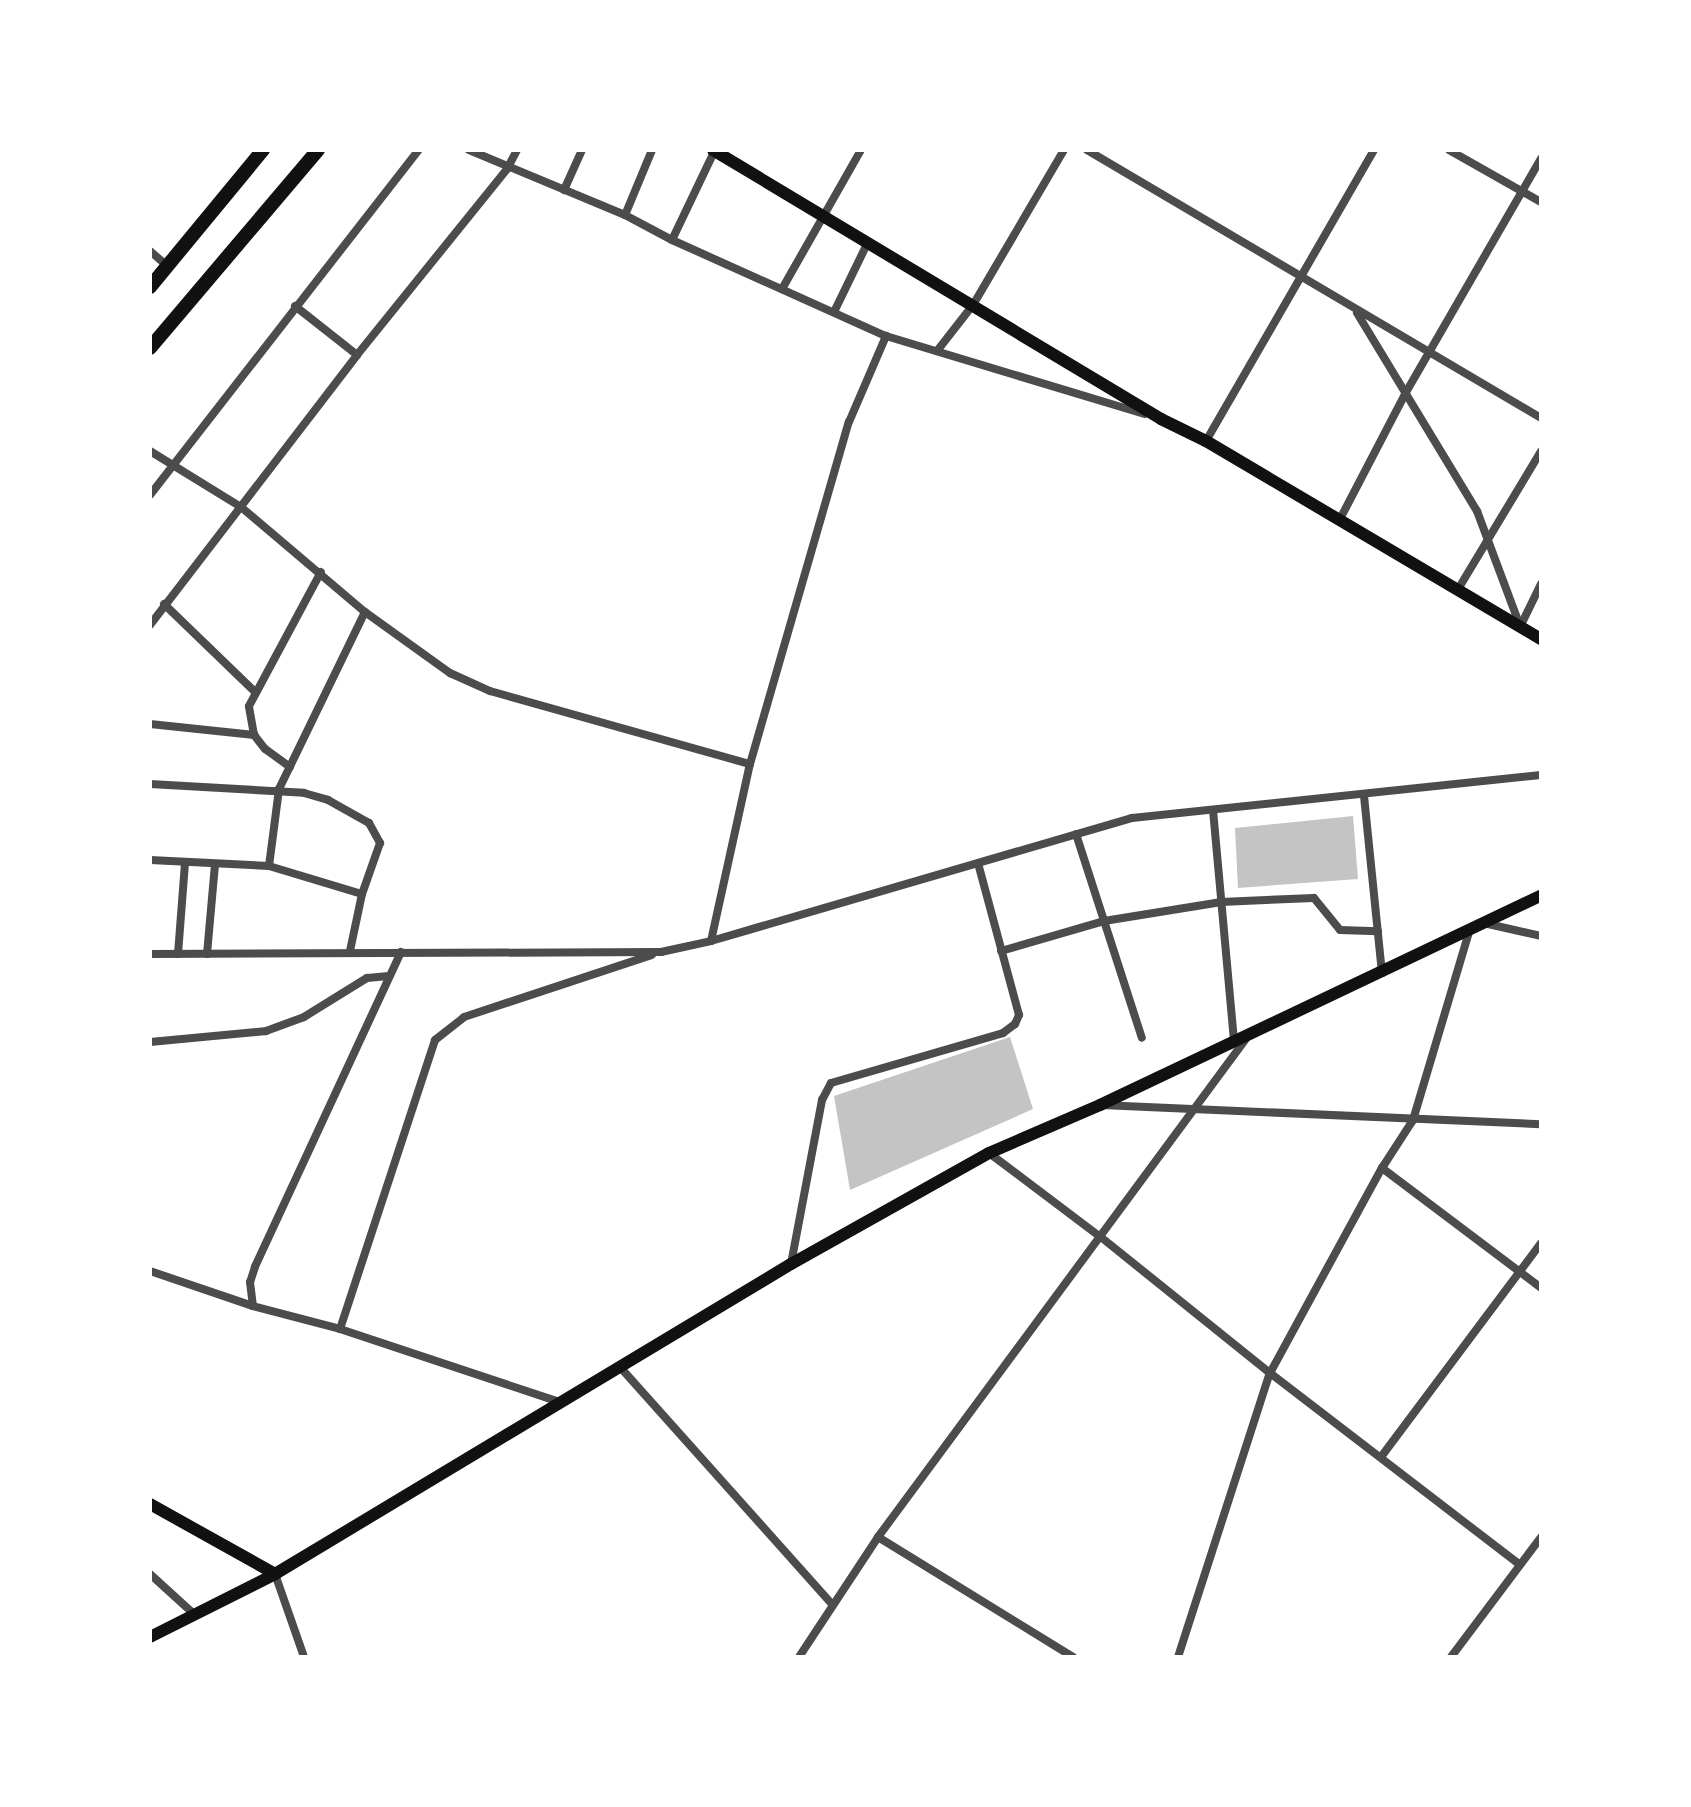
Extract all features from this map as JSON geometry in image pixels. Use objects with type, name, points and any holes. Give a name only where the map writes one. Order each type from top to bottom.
[{"type":"main road","points":[[150,348],[318,150]]},
{"type":"main road","points":[[714,150],[1161,419],[1206,441],[1456,592],[1541,639]]},
{"type":"main road","points":[[150,287],[256,152]]},
{"type":"main road","points":[[150,1637],[275,1574],[791,1264],[989,1153],[1100,1105],[1488,924],[1541,896]]},
{"type":"main road","points":[[150,1504],[275,1574]]},
{"type":"street","points":[[150,495],[419,150]]},
{"type":"street","points":[[469,150],[507,169],[625,215],[672,240],[886,336],[1161,419]]},
{"type":"street","points":[[150,625],[357,355],[507,169],[517,150]]},
{"type":"street","points":[[564,190],[582,150]]},
{"type":"street","points":[[625,215],[652,150]]},
{"type":"street","points":[[672,240],[714,150]]},
{"type":"street","points":[[782,289],[861,150]]},
{"type":"street","points":[[937,351],[973,305],[1064,150]]},
{"type":"street","points":[[1087,150],[1355,311],[1541,418]]},
{"type":"street","points":[[1206,441],[1374,150]]},
{"type":"street","points":[[1449,150],[1541,202]]},
{"type":"street","points":[[1339,521],[1405,394],[1541,158]]},
{"type":"street","points":[[834,312],[868,242]]},
{"type":"street","points":[[150,251],[168,267]]},
{"type":"street","points":[[295,306],[357,355]]},
{"type":"street","points":[[1355,311],[1477,511],[1520,627]]},
{"type":"street","points":[[711,941],[750,764],[849,422],[886,336]]},
{"type":"street","points":[[150,451],[241,507],[365,612],[450,673],[490,691],[750,764]]},
{"type":"street","points":[[1456,592],[1541,451]]},
{"type":"street","points":[[290,767],[265,749],[254,735],[249,706],[254,691],[321,572]]},
{"type":"street","points":[[1520,627],[1541,584]]},
{"type":"street","points":[[164,604],[254,691]]},
{"type":"street","points":[[269,866],[279,789],[365,612]]},
{"type":"street","points":[[150,724],[254,735]]},
{"type":"street","points":[[340,1329],[435,1040],[464,1017],[661,952],[711,941],[1132,818],[1541,775]]},
{"type":"street","points":[[150,784],[279,789],[328,800],[373,828],[380,843],[362,894],[350,951]]},
{"type":"street","points":[[1364,796],[1382,973]]},
{"type":"street","points":[[1213,810],[1234,1042]]},
{"type":"street","points":[[1076,834],[1142,1038]]},
{"type":"street","points":[[150,860],[269,866],[362,894]]},
{"type":"street","points":[[178,954],[185,862]]},
{"type":"street","points":[[791,1264],[822,1100],[831,1083],[1010,1029],[1019,1015],[978,863]]},
{"type":"street","points":[[207,954],[215,864]]},
{"type":"street","points":[[1001,951],[1104,921],[1221,902],[1314,898],[1340,930],[1378,931]]},
{"type":"street","points":[[1488,924],[1541,936]]},
{"type":"street","points":[[1178,1657],[1270,1373],[1382,1168],[1413,1120],[1469,932]]},
{"type":"street","points":[[253,1306],[250,1282],[255,1267],[401,952]]},
{"type":"street","points":[[150,954],[661,952]]},
{"type":"street","points":[[150,1042],[266,1031],[304,1017],[367,978],[389,976]]},
{"type":"street","points":[[799,1657],[878,1537],[1102,1238],[1248,1036]]},
{"type":"street","points":[[1100,1105],[1541,1124]]},
{"type":"street","points":[[989,1153],[1520,1565]]},
{"type":"street","points":[[1382,1168],[1541,1288]]},
{"type":"street","points":[[1381,1457],[1541,1243]]},
{"type":"street","points":[[150,1271],[253,1306],[340,1329],[559,1402]]},
{"type":"street","points":[[620,1367],[832,1604]]},
{"type":"street","points":[[878,1537],[1073,1657]]},
{"type":"street","points":[[1451,1657],[1541,1537]]},
{"type":"street","points":[[150,1574],[194,1614]]},
{"type":"street","points":[[275,1574],[304,1657]]},
{"type":"building","points":[[1353,816],[1358,879],[1238,888],[1235,828]]},
{"type":"building","points":[[1010,1037],[1033,1109],[850,1190],[834,1096]]}]
